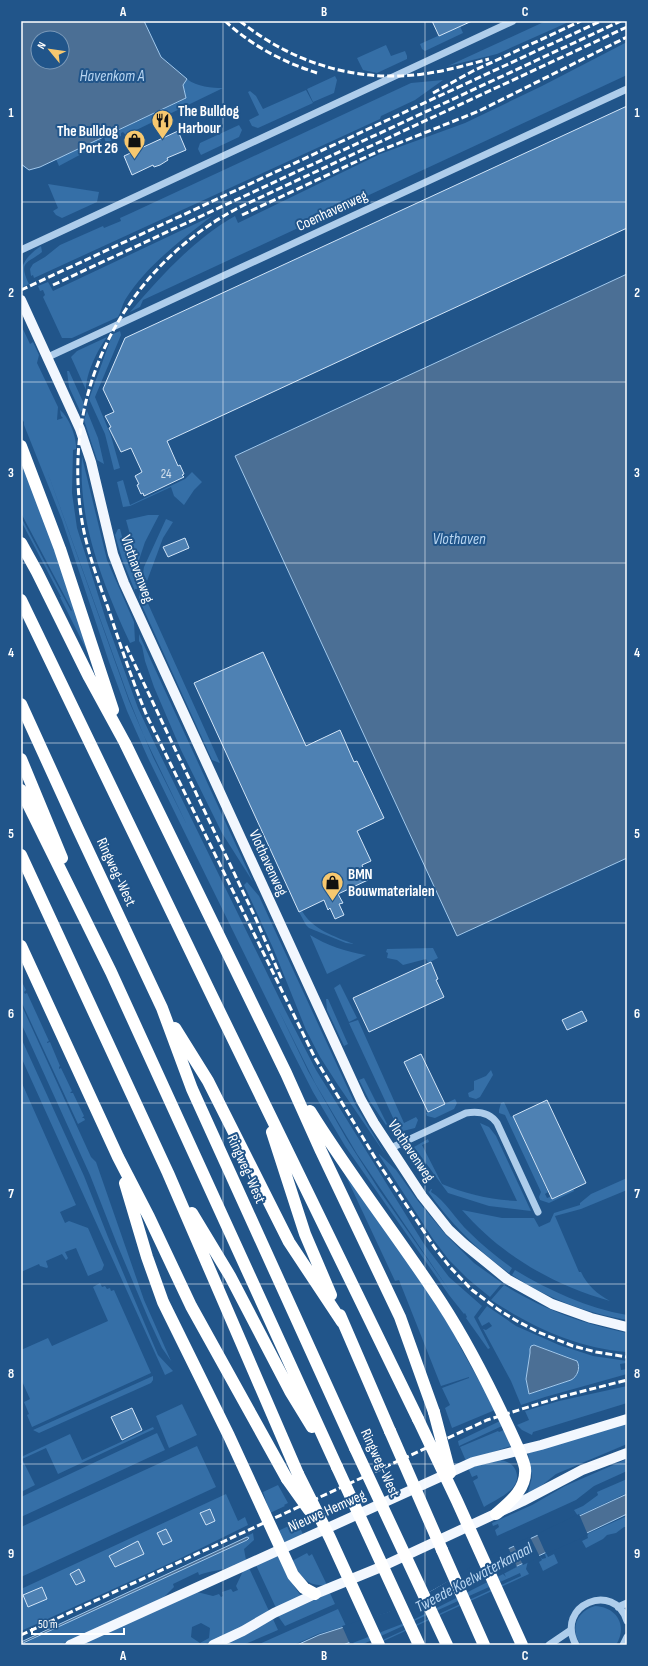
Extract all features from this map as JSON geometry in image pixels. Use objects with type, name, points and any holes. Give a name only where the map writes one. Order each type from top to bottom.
[{"type":"highway","points":[[21,446],[60,549],[125,743]]},
{"type":"highway","points":[[21,543],[89,677],[125,743],[286,1073],[321,1151],[400,1317],[434,1412],[457,1501]]},
{"type":"highway","name":"Ringweg-West","points":[[21,600],[156,883],[418,1419],[522,1645]]},
{"type":"highway","name":"Ringweg-West","points":[[21,704],[162,1008],[192,1089],[355,1448],[447,1645]]},
{"type":"highway","points":[[21,759],[89,924],[419,1645]]},
{"type":"highway","points":[[21,790],[89,924]]},
{"type":"highway","points":[[21,855],[168,1173],[292,1476]]},
{"type":"highway","points":[[21,946],[118,1157],[149,1217],[191,1306],[330,1538],[379,1645]]},
{"type":"highway","points":[[162,1008],[208,1081],[289,1242],[342,1322]]},
{"type":"highway","points":[[286,1073],[332,1146],[400,1242],[464,1339],[519,1450],[525,1466],[524,1481],[518,1493],[496,1514]]},
{"type":"highway","name":"Ringweg-West","points":[[260,1094],[305,1234],[342,1322],[484,1645]]},
{"type":"highway","points":[[118,1157],[147,1257],[163,1302],[229,1436],[281,1549],[298,1582],[304,1588],[315,1594]]},
{"type":"highway","points":[[168,1173],[230,1276],[290,1391],[337,1467]]},
{"type":"main road","name":"Vlothavenweg","points":[[21,300],[74,414],[86,445],[113,554],[124,583],[361,1100],[422,1196],[460,1241],[490,1267],[521,1288],[552,1304],[591,1318],[627,1327]]},
{"type":"main road","name":"Nieuwe Hemweg","points":[[70,1645],[473,1462],[541,1445],[627,1419]]},
{"type":"main road","points":[[213,1645],[243,1631],[274,1613],[315,1594],[374,1570],[496,1514],[582,1470],[627,1453]]},
{"type":"street","points":[[21,250],[513,21]]},
{"type":"street","name":"Coenhavenweg","points":[[48,357],[627,88]]},
{"type":"street","points":[[391,1148],[466,1113],[483,1113],[492,1117],[497,1123],[538,1212]]},
{"type":"street","points":[[576,1645],[571,1630],[574,1615],[584,1604],[591,1601],[605,1601],[618,1607],[627,1620]]},
{"type":"street","points":[[618,1607],[627,1603]]},
{"type":"street","points":[[549,1645],[571,1630]]},
{"type":"street","points":[[623,1645],[627,1637]]},
{"type":"shaded area","points":[[546,21],[571,21],[497,54],[448,66]]},
{"type":"shaded area","points":[[460,26],[463,33],[425,51],[422,49],[420,44]]},
{"type":"shaded area","points":[[627,42],[627,75],[143,300],[140,307],[130,312],[191,247],[235,216],[238,223],[380,154],[465,123],[542,86]]},
{"type":"shaded area","points":[[386,45],[391,56],[405,51],[407,59],[377,73],[363,70],[357,58]]},
{"type":"shaded area","points":[[335,76],[337,80],[334,93],[313,102],[307,89]]},
{"type":"shaded area","points":[[187,79],[200,85],[223,88],[126,135],[123,132],[121,133],[121,136],[106,143],[104,137],[185,99],[183,85]]},
{"type":"shaded area","points":[[443,80],[415,100],[381,116],[380,119],[34,278],[33,275],[31,276],[30,269],[33,264],[60,245],[103,226],[104,228],[121,221],[120,218],[411,83]]},
{"type":"shaded area","points":[[306,90],[313,103],[258,128],[252,126],[249,120],[259,115],[248,92],[250,91],[256,96],[263,109]]},
{"type":"shaded area","points":[[239,125],[242,130],[239,137],[201,155],[198,149],[200,143]]},
{"type":"shaded area","points":[[100,139],[102,143],[59,166],[56,159]]},
{"type":"shaded area","points":[[48,184],[99,192],[97,202],[62,218],[56,215],[53,211],[58,208]]},
{"type":"shaded area","points":[[212,216],[165,254],[143,276],[125,300],[118,317],[72,338],[62,338],[43,297],[45,295],[43,290],[40,291],[38,286],[48,282],[53,291]]},
{"type":"shaded area","points":[[41,246],[42,252],[28,261],[24,267],[29,284],[23,287],[20,275],[21,269],[27,258]]},
{"type":"shaded area","points":[[21,325],[30,344],[33,342],[39,355],[37,363],[58,407],[57,420],[63,418],[60,410],[69,423],[74,434],[76,449],[73,450],[72,493],[77,528],[106,620],[138,708],[285,1010],[316,1070],[424,1244],[449,1277],[482,1306],[474,1317],[490,1348],[488,1349],[466,1318],[465,1313],[464,1314],[449,1295],[345,1146],[313,1092],[291,1049],[148,758],[127,711],[109,662],[62,520],[24,422],[21,418]],"holes":[[[45,465],[129,699],[144,736],[129,701]],[[144,736],[187,825],[153,757]],[[278,1009],[315,1083],[357,1154],[451,1293],[379,1190],[346,1138],[308,1071]]]},
{"type":"shaded area","points":[[120,331],[121,335],[95,397],[111,436],[120,468],[114,470],[105,434],[89,399],[113,334]]},
{"type":"shaded area","points":[[107,337],[93,362],[86,383],[86,390],[71,357],[77,351]]},
{"type":"shaded area","points":[[67,371],[69,371],[84,404],[83,408],[85,409],[85,412],[81,411],[81,413],[69,387]]},
{"type":"shaded area","points":[[87,411],[98,438],[104,464],[97,460],[84,420]]},
{"type":"shaded area","points":[[82,457],[107,560],[134,622],[135,641],[130,643],[94,553],[84,506]]},
{"type":"shaded area","points":[[21,458],[43,514],[90,657],[61,597],[21,521],[21,517],[71,611],[72,610],[21,513]]},
{"type":"shaded area","points":[[192,472],[202,482],[194,490],[184,505],[174,496],[171,487],[130,506],[123,507],[117,482],[123,480],[130,505],[185,479]]},
{"type":"shaded area","points":[[148,515],[159,515],[145,542],[138,563],[126,520]]},
{"type":"shaded area","points":[[166,519],[173,522],[163,538],[147,581],[143,573],[144,567]]},
{"type":"shaded area","points":[[118,529],[120,529],[127,556],[136,578],[137,586],[141,588],[220,763],[212,760],[139,599],[140,589],[135,589],[135,591],[122,559],[115,535]]},
{"type":"shaded area","points":[[139,634],[253,882],[222,833],[181,750],[154,687],[145,661],[142,646],[139,641]]},
{"type":"shaded area","points":[[247,882],[259,896],[355,1104],[385,1154],[320,1057],[306,1030],[273,948],[244,885]]},
{"type":"shaded area","points":[[302,911],[318,928],[354,944],[346,943],[309,928],[299,912]]},
{"type":"shaded area","points":[[310,935],[337,948],[366,955],[327,974]]},
{"type":"shaded area","points":[[433,948],[438,958],[428,963],[426,959],[403,965],[397,960],[387,958],[388,953],[386,952],[387,949]]},
{"type":"shaded area","points":[[21,980],[26,990],[24,992],[25,994],[27,993],[49,1041],[47,1043],[50,1042],[60,1066],[59,1069],[61,1068],[72,1091],[70,1093],[73,1093],[84,1116],[82,1118],[85,1120],[78,1124],[21,1001]]},
{"type":"shaded area","points":[[340,984],[357,1018],[349,1022],[334,988]]},
{"type":"shaded area","points":[[326,999],[328,999],[348,1044],[344,1046],[327,1010]]},
{"type":"shaded area","points":[[21,1004],[91,1157],[96,1162],[144,1300],[171,1361],[162,1348],[149,1320],[90,1175],[21,1023]]},
{"type":"shaded area","points":[[358,1020],[404,1123],[416,1117],[418,1120],[415,1128],[403,1131],[395,1122],[349,1023]]},
{"type":"shaded area","points":[[21,1038],[84,1176],[158,1355],[173,1371],[165,1375],[21,1057]]},
{"type":"shaded area","points":[[491,1070],[493,1075],[480,1097],[476,1099],[469,1097],[468,1093],[474,1090],[474,1081],[486,1076]]},
{"type":"shaded area","points":[[364,1078],[387,1124],[386,1125],[369,1100],[359,1080]]},
{"type":"shaded area","points":[[21,1081],[76,1205],[60,1212],[65,1223],[69,1221],[88,1228],[104,1265],[102,1270],[88,1276],[76,1248],[65,1252],[68,1258],[66,1260],[62,1254],[46,1261],[47,1268],[40,1266],[39,1264],[21,1272]]},
{"type":"shaded area","points":[[455,1099],[457,1103],[454,1109],[435,1118],[427,1116],[426,1113]]},
{"type":"shaded area","points":[[504,1102],[511,1117],[513,1116],[548,1192],[545,1194],[547,1198],[550,1197],[552,1199],[573,1189],[574,1191],[549,1203],[540,1200],[539,1197],[541,1192],[505,1115],[499,1113],[501,1103]]},
{"type":"shaded area","points":[[480,1123],[489,1127],[496,1136],[531,1211],[489,1206],[448,1193],[414,1147],[428,1139],[429,1142],[422,1145],[442,1184],[479,1196],[517,1201]]},
{"type":"shaded area","points":[[379,1154],[396,1170],[418,1201],[446,1235],[474,1263],[502,1283],[490,1297],[468,1279],[449,1260],[433,1239]]},
{"type":"shaded area","points":[[343,1170],[409,1262],[459,1341],[458,1343],[481,1382],[495,1410],[452,1428],[445,1408],[450,1405],[442,1388],[469,1377],[441,1386],[399,1280],[395,1281]]},
{"type":"shaded area","points":[[627,1178],[627,1190],[581,1209],[555,1216],[579,1272],[581,1272],[593,1289],[610,1301],[568,1286],[529,1266],[494,1241],[462,1210],[502,1218],[534,1218],[539,1227],[550,1222],[554,1213],[580,1205],[580,1203],[591,1194]]},
{"type":"shaded area","points":[[431,1189],[431,1192],[446,1205],[464,1227],[479,1242],[512,1268],[509,1273],[464,1235],[445,1214],[427,1190],[429,1192]]},
{"type":"shaded area","points":[[515,1270],[569,1298],[598,1308],[627,1315],[627,1320],[582,1309],[553,1298],[512,1275]]},
{"type":"shaded area","points":[[100,1283],[102,1287],[105,1286],[107,1289],[110,1288],[111,1291],[114,1290],[151,1373],[32,1427],[24,1402],[30,1399],[21,1379],[21,1350],[48,1338],[52,1346],[108,1321],[93,1287]]},
{"type":"shaded area","points":[[504,1285],[549,1309],[564,1315],[594,1325],[627,1333],[627,1352],[608,1350],[573,1341],[556,1335],[523,1319],[491,1300]]},
{"type":"shaded area","points":[[487,1306],[516,1326],[559,1345],[593,1356],[627,1361],[627,1364],[620,1364],[621,1370],[627,1369],[627,1374],[521,1405],[511,1381],[483,1329],[486,1330],[492,1326],[489,1322],[482,1326],[478,1318]],"holes":[[[534,1345],[576,1360],[571,1380],[529,1394],[526,1379],[531,1346]]]},
{"type":"shaded area","points":[[153,1376],[151,1383],[39,1433],[33,1430]]},
{"type":"shaded area","points":[[627,1386],[627,1403],[533,1432],[532,1435],[522,1430],[517,1425],[529,1420],[525,1411],[559,1401]]},
{"type":"shaded area","points":[[182,1404],[197,1435],[169,1448],[156,1416]]},
{"type":"shaded area","points":[[500,1421],[502,1426],[459,1446],[458,1441]]},
{"type":"shaded area","points":[[627,1423],[627,1444],[556,1474],[531,1494],[528,1493],[532,1477],[528,1453]]},
{"type":"shaded area","points":[[153,1427],[154,1429],[58,1474],[46,1448],[22,1459],[35,1485],[21,1492],[21,1457],[70,1434],[82,1460]]},
{"type":"shaded area","points":[[504,1430],[511,1446],[466,1461],[460,1447],[498,1431]]},
{"type":"shaded area","points":[[157,1433],[165,1450],[21,1517],[21,1497]]},
{"type":"shaded area","points":[[197,1446],[216,1487],[21,1577],[21,1527]]},
{"type":"shaded area","points":[[627,1459],[627,1471],[594,1486],[576,1500],[497,1536],[495,1530],[499,1527],[498,1524],[493,1526],[492,1523],[532,1505],[565,1486]]},
{"type":"shaded area","points":[[500,1460],[509,1463],[514,1467],[517,1476],[516,1482],[513,1488],[502,1497],[484,1507],[473,1481],[478,1478],[477,1475],[472,1477],[468,1468]]},
{"type":"shaded area","points":[[627,1479],[627,1493],[578,1516],[574,1510],[583,1506],[598,1495],[597,1492]]},
{"type":"shaded area","points":[[278,1485],[288,1503],[270,1513],[263,1492]]},
{"type":"shaded area","points":[[226,1494],[238,1521],[245,1517],[248,1525],[177,1560],[21,1631],[21,1589]]},
{"type":"shaded area","points":[[627,1516],[627,1527],[624,1527],[616,1533],[607,1535],[603,1539],[586,1548],[582,1541],[588,1538],[587,1534]]},
{"type":"shaded area","points":[[297,1522],[303,1534],[283,1543],[278,1531]]},
{"type":"shaded area","points":[[253,1533],[254,1540],[244,1549],[246,1560],[236,1565],[234,1564],[235,1565],[226,1568],[199,1575],[198,1572],[173,1584],[174,1587],[163,1598],[101,1627],[100,1625],[100,1627],[60,1645],[21,1645],[247,1540],[247,1537],[236,1542]]},
{"type":"shaded area","points":[[307,1553],[309,1556],[312,1554],[327,1585],[314,1584],[301,1576],[292,1561]]},
{"type":"shaded area","points":[[546,1553],[548,1557],[554,1554],[558,1563],[543,1571],[539,1562],[542,1560],[540,1556],[542,1559],[546,1558]]},
{"type":"shaded area","points":[[279,1554],[294,1586],[301,1596],[276,1608],[256,1565]]},
{"type":"shaded area","points":[[528,1561],[526,1569],[529,1574],[375,1645],[372,1645],[521,1576],[520,1573],[361,1645],[354,1645],[353,1642],[502,1573],[506,1577],[504,1573]]},
{"type":"shaded area","points":[[249,1568],[269,1611],[235,1631],[203,1645],[80,1645],[197,1592],[213,1596],[219,1594],[221,1597],[223,1596],[222,1592],[231,1589],[233,1592],[238,1590],[236,1586],[243,1571]],"holes":[[[201,1623],[210,1628],[209,1638],[200,1643],[191,1637],[192,1627]]]},
{"type":"shaded area","points":[[330,1593],[335,1604],[285,1626],[278,1616]]},
{"type":"shaded area","points":[[595,1606],[603,1607],[609,1610],[618,1619],[621,1631],[616,1645],[581,1645],[577,1639],[575,1627],[579,1616],[589,1608]]},
{"type":"shaded area","points":[[338,1609],[346,1626],[318,1634],[294,1645],[257,1645]]},
{"type":"shaded area","points":[[273,1619],[278,1630],[243,1645],[223,1645],[229,1642],[230,1643]]},
{"type":"water","name":"Havenkom A","points":[[21,21],[144,21],[161,57],[187,79],[183,85],[186,98],[40,167],[29,170],[21,164]]},
{"type":"water","name":"Vlothaven","points":[[627,274],[627,858],[457,936],[235,456]]},
{"type":"water","points":[[534,1345],[577,1361],[579,1366],[575,1377],[571,1380],[529,1394],[526,1379],[530,1349],[531,1346]]},
{"type":"water","name":"Tweede Koelwaterkanaal","points":[[627,1494],[627,1514],[382,1630],[343,1645],[297,1645],[319,1635],[388,1613],[409,1604],[497,1554]]},
{"type":"water","points":[[247,1537],[249,1538],[247,1540],[21,1644],[21,1642]]},
{"type":"pier","points":[[579,1514],[588,1535],[546,1554],[537,1534]]},
{"type":"pier","points":[[530,1537],[540,1557],[523,1565],[513,1544]]},
{"type":"pier","points":[[508,1547],[517,1567],[415,1619],[350,1644],[342,1626],[388,1612],[408,1603],[433,1590],[496,1552]]},
{"type":"building","points":[[432,21],[472,21],[439,36]]},
{"type":"building","points":[[627,106],[627,228],[167,441],[178,466],[180,465],[184,474],[182,475],[184,477],[144,496],[143,493],[141,494],[137,485],[139,484],[135,476],[142,472],[131,448],[121,452],[109,428],[111,427],[105,416],[114,412],[103,389],[125,338]]},
{"type":"building","points":[[178,131],[186,150],[167,158],[168,160],[160,165],[154,167],[153,165],[132,175],[124,156]]},
{"type":"building","points":[[185,538],[189,548],[168,557],[163,547]]},
{"type":"building","points":[[263,652],[306,746],[340,730],[354,762],[357,761],[384,818],[357,831],[371,861],[362,865],[368,880],[338,894],[343,903],[339,904],[344,915],[335,919],[330,908],[328,910],[324,900],[299,912],[194,683]]},
{"type":"building","points":[[431,962],[438,979],[436,980],[444,997],[369,1032],[353,998]]},
{"type":"building","points":[[582,1011],[587,1021],[567,1030],[562,1020]]},
{"type":"building","points":[[421,1054],[445,1104],[428,1112],[404,1062]]},
{"type":"building","points":[[547,1100],[586,1183],[552,1199],[513,1116]]},
{"type":"building","points":[[132,1408],[142,1430],[122,1440],[111,1417]]},
{"type":"building","points":[[210,1509],[215,1521],[206,1525],[200,1513]]},
{"type":"building","points":[[166,1529],[172,1541],[163,1545],[157,1533]]},
{"type":"building","points":[[138,1541],[144,1554],[115,1567],[109,1556]]},
{"type":"building","points":[[79,1569],[85,1581],[76,1585],[70,1574]]},
{"type":"building","points":[[42,1587],[47,1599],[28,1607],[23,1595]]},
{"type":"railway","points":[[225,21],[257,46],[292,64],[317,73]]},
{"type":"railway","points":[[240,21],[260,36],[303,59],[326,67],[350,72],[398,76],[423,74],[448,70],[489,59]]},
{"type":"railway","points":[[433,93],[473,71],[581,21]]},
{"type":"railway","points":[[21,290],[601,21]]},
{"type":"railway","points":[[53,285],[621,21]]},
{"type":"railway","points":[[627,27],[244,205],[202,230],[165,261],[135,297],[110,336],[92,379],[81,425],[78,473],[82,521],[90,554],[126,662],[147,716],[315,1058],[377,1161],[435,1248],[450,1267],[472,1290],[499,1310],[538,1332],[573,1346],[596,1352],[627,1357]]},
{"type":"railway","points":[[242,215],[379,151],[479,111],[627,37]]},
{"type":"railway","points":[[126,646],[256,919],[282,980]]},
{"type":"railway","points":[[21,1635],[487,1420],[560,1397],[627,1380]]},
{"type":"place","name":"The Bulldog Harbour","points":[[162,140]]},
{"type":"place","name":"The Bulldog Port 26","points":[[134,160]]},
{"type":"place","name":"BMN Bouwmaterialen","points":[[333,902]]}]
